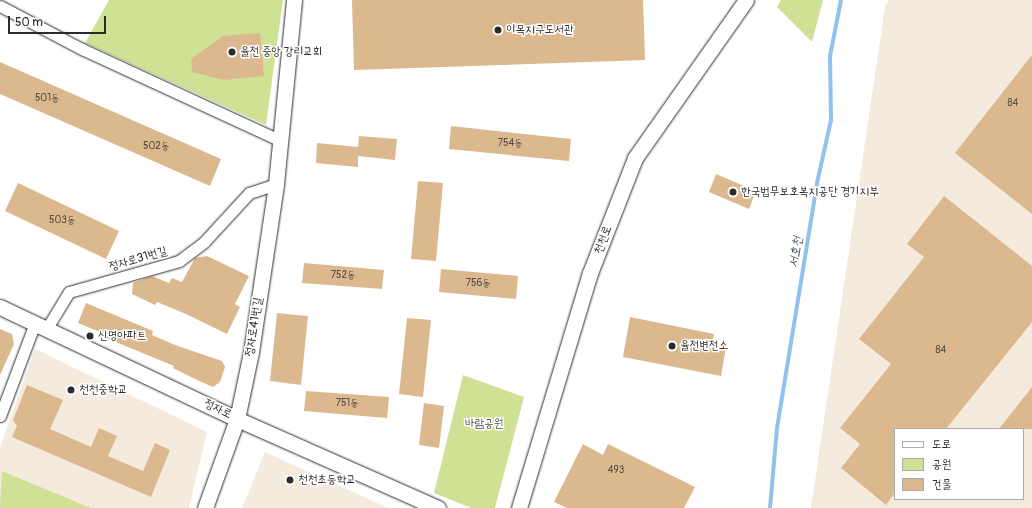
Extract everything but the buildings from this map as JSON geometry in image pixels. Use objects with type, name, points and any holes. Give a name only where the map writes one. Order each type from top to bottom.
[{"type":"street","name":"정자로41번길","points":[[205,508],[237,419],[265,269],[276,184],[279,140],[294,0]]},
{"type":"street","name":"천천로","points":[[519,508],[590,273],[635,158],[746,0]]},
{"type":"street","points":[[0,6],[82,49],[279,140]]},
{"type":"street","name":"정자로31번길","points":[[0,416],[41,326],[69,292],[179,261],[204,242],[249,193],[276,184]]},
{"type":"street","name":"정자로","points":[[0,307],[237,419],[438,508]]},
{"type":"shaded area","points":[[889,0],[1032,0],[1032,508],[811,508],[885,7]]},
{"type":"shaded area","name":"천천중학교","points":[[35,349],[207,432],[189,508],[0,508],[0,448]]},
{"type":"shaded area","name":"천천초등학교","points":[[265,452],[388,508],[242,508]]},
{"type":"green space","points":[[109,0],[283,0],[266,125],[85,43]]},
{"type":"green space","points":[[781,0],[823,0],[812,42],[777,7]]},
{"type":"green space","name":"바람공원","points":[[463,375],[524,397],[495,508],[471,508],[434,493]]},
{"type":"green space","points":[[2,471],[91,508],[0,508]]},
{"type":"waterway","name":"서호천","points":[[770,508],[777,428],[817,183],[831,120],[830,56],[841,0]]},
{"type":"place","name":"이목지구도서관","points":[[498,30]]},
{"type":"place","name":"율전 중앙 강리교회","points":[[232,52]]},
{"type":"place","name":"한국법무보호복지공단 경기지부","points":[[733,192]]},
{"type":"place","name":"신명아파트","points":[[90,336]]},
{"type":"place","name":"율전변전소","points":[[672,346]]},
{"type":"place","name":"천천중학교","points":[[71,390]]},
{"type":"place","name":"천천초등학교","points":[[290,480]]}]
